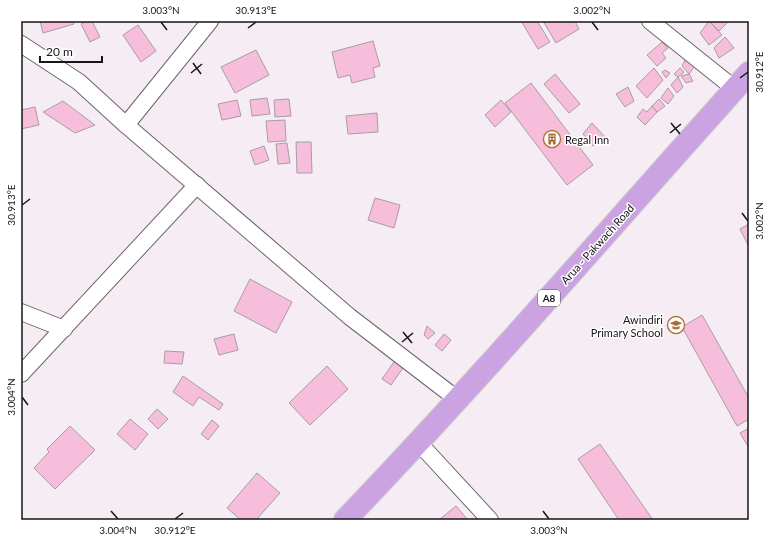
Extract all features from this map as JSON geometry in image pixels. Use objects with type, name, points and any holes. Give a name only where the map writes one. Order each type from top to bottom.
[{"type":"main road","name":"Arua - Pakwach Road","points":[[345,520],[419,443],[749,73]]},
{"type":"street","points":[[126,125],[210,21]]},
{"type":"street","points":[[650,21],[735,89]]},
{"type":"street","points":[[21,44],[78,82],[350,317],[457,399]]},
{"type":"street","points":[[21,374],[198,185]]},
{"type":"street","points":[[21,312],[64,329]]},
{"type":"street","points":[[419,443],[490,520]]},
{"type":"building","points":[[40,21],[73,21],[74,24],[43,33]]},
{"type":"building","points":[[87,21],[92,21],[100,37],[90,42],[81,24]]},
{"type":"building","points":[[521,21],[537,21],[550,42],[538,49]]},
{"type":"building","points":[[543,21],[575,21],[579,29],[556,43]]},
{"type":"building","points":[[709,21],[729,21],[719,31]]},
{"type":"building","points":[[709,21],[722,35],[709,45],[700,33]]},
{"type":"building","points":[[138,25],[156,51],[141,62],[123,35]]},
{"type":"building","points":[[725,37],[734,48],[719,58],[714,48]]},
{"type":"building","points":[[373,41],[380,66],[373,68],[375,77],[352,83],[350,75],[338,78],[332,52]]},
{"type":"building","points":[[662,42],[668,48],[662,53],[666,58],[657,66],[647,55]]},
{"type":"building","points":[[256,50],[269,75],[235,93],[221,67]]},
{"type":"building","points":[[686,58],[695,66],[689,74],[682,66]]},
{"type":"building","points":[[654,68],[663,80],[647,98],[636,86]]},
{"type":"building","points":[[680,68],[684,72],[678,77],[674,74]]},
{"type":"building","points":[[665,70],[670,73],[666,78],[662,72]]},
{"type":"building","points":[[555,74],[580,104],[569,113],[544,84]]},
{"type":"building","points":[[689,74],[693,81],[686,83],[681,76]]},
{"type":"building","points":[[678,77],[683,87],[677,93],[671,85]]},
{"type":"building","name":"Regal Inn","points":[[531,83],[593,165],[567,185],[505,103]]},
{"type":"building","points":[[628,87],[634,101],[625,107],[616,94]]},
{"type":"building","points":[[668,88],[674,96],[668,104],[661,98]]},
{"type":"building","points":[[267,98],[270,114],[252,116],[250,100]]},
{"type":"building","points":[[289,99],[291,116],[275,117],[274,100]]},
{"type":"building","points":[[659,99],[665,106],[657,112],[652,106]]},
{"type":"building","points":[[237,100],[241,116],[222,120],[218,104]]},
{"type":"building","points":[[501,100],[511,112],[495,127],[485,115]]},
{"type":"building","points":[[63,101],[95,125],[75,133],[43,112]]},
{"type":"building","points":[[652,106],[657,112],[645,125],[637,117],[643,109],[647,112]]},
{"type":"building","points":[[35,107],[39,125],[21,129],[21,110]]},
{"type":"building","points":[[377,113],[378,132],[348,134],[346,116]]},
{"type":"building","points":[[285,120],[286,141],[268,142],[266,121]]},
{"type":"building","points":[[592,123],[605,137],[593,146],[583,134]]},
{"type":"building","points":[[296,142],[311,142],[312,173],[297,173]]},
{"type":"building","points":[[287,143],[290,163],[278,164],[276,144]]},
{"type":"building","points":[[264,146],[269,160],[255,165],[250,151]]},
{"type":"building","points":[[375,198],[400,205],[394,228],[368,220]]},
{"type":"building","points":[[749,224],[749,247],[740,229]]},
{"type":"building","points":[[250,279],[292,302],[276,333],[234,311]]},
{"type":"building","points":[[702,315],[749,398],[749,419],[737,426],[682,327]]},
{"type":"building","points":[[427,326],[435,333],[428,339],[424,335]]},
{"type":"building","points":[[234,334],[238,350],[219,355],[214,339]]},
{"type":"building","points":[[444,334],[451,340],[442,351],[435,345]]},
{"type":"building","points":[[165,351],[184,352],[182,364],[164,363]]},
{"type":"building","points":[[396,359],[405,365],[391,385],[382,379]]},
{"type":"building","points":[[327,366],[348,389],[310,425],[289,403]]},
{"type":"building","points":[[183,376],[223,404],[219,410],[199,397],[193,406],[173,392]]},
{"type":"building","points":[[157,409],[168,419],[158,429],[148,419]]},
{"type":"building","points":[[130,419],[148,434],[135,450],[117,434]]},
{"type":"building","points":[[212,420],[219,426],[208,440],[201,434]]},
{"type":"building","points":[[70,426],[95,450],[55,489],[34,468],[49,452],[47,449]]},
{"type":"building","points":[[749,428],[749,448],[740,433]]},
{"type":"building","points":[[600,444],[653,520],[619,520],[578,459]]},
{"type":"building","points":[[257,473],[280,493],[256,520],[241,520],[227,508]]},
{"type":"building","points":[[456,506],[468,520],[439,520]]},
{"type":"place","name":"Regal Inn","points":[[552,139]]},
{"type":"place","name":"Awindiri Primary School","points":[[676,325]]}]
